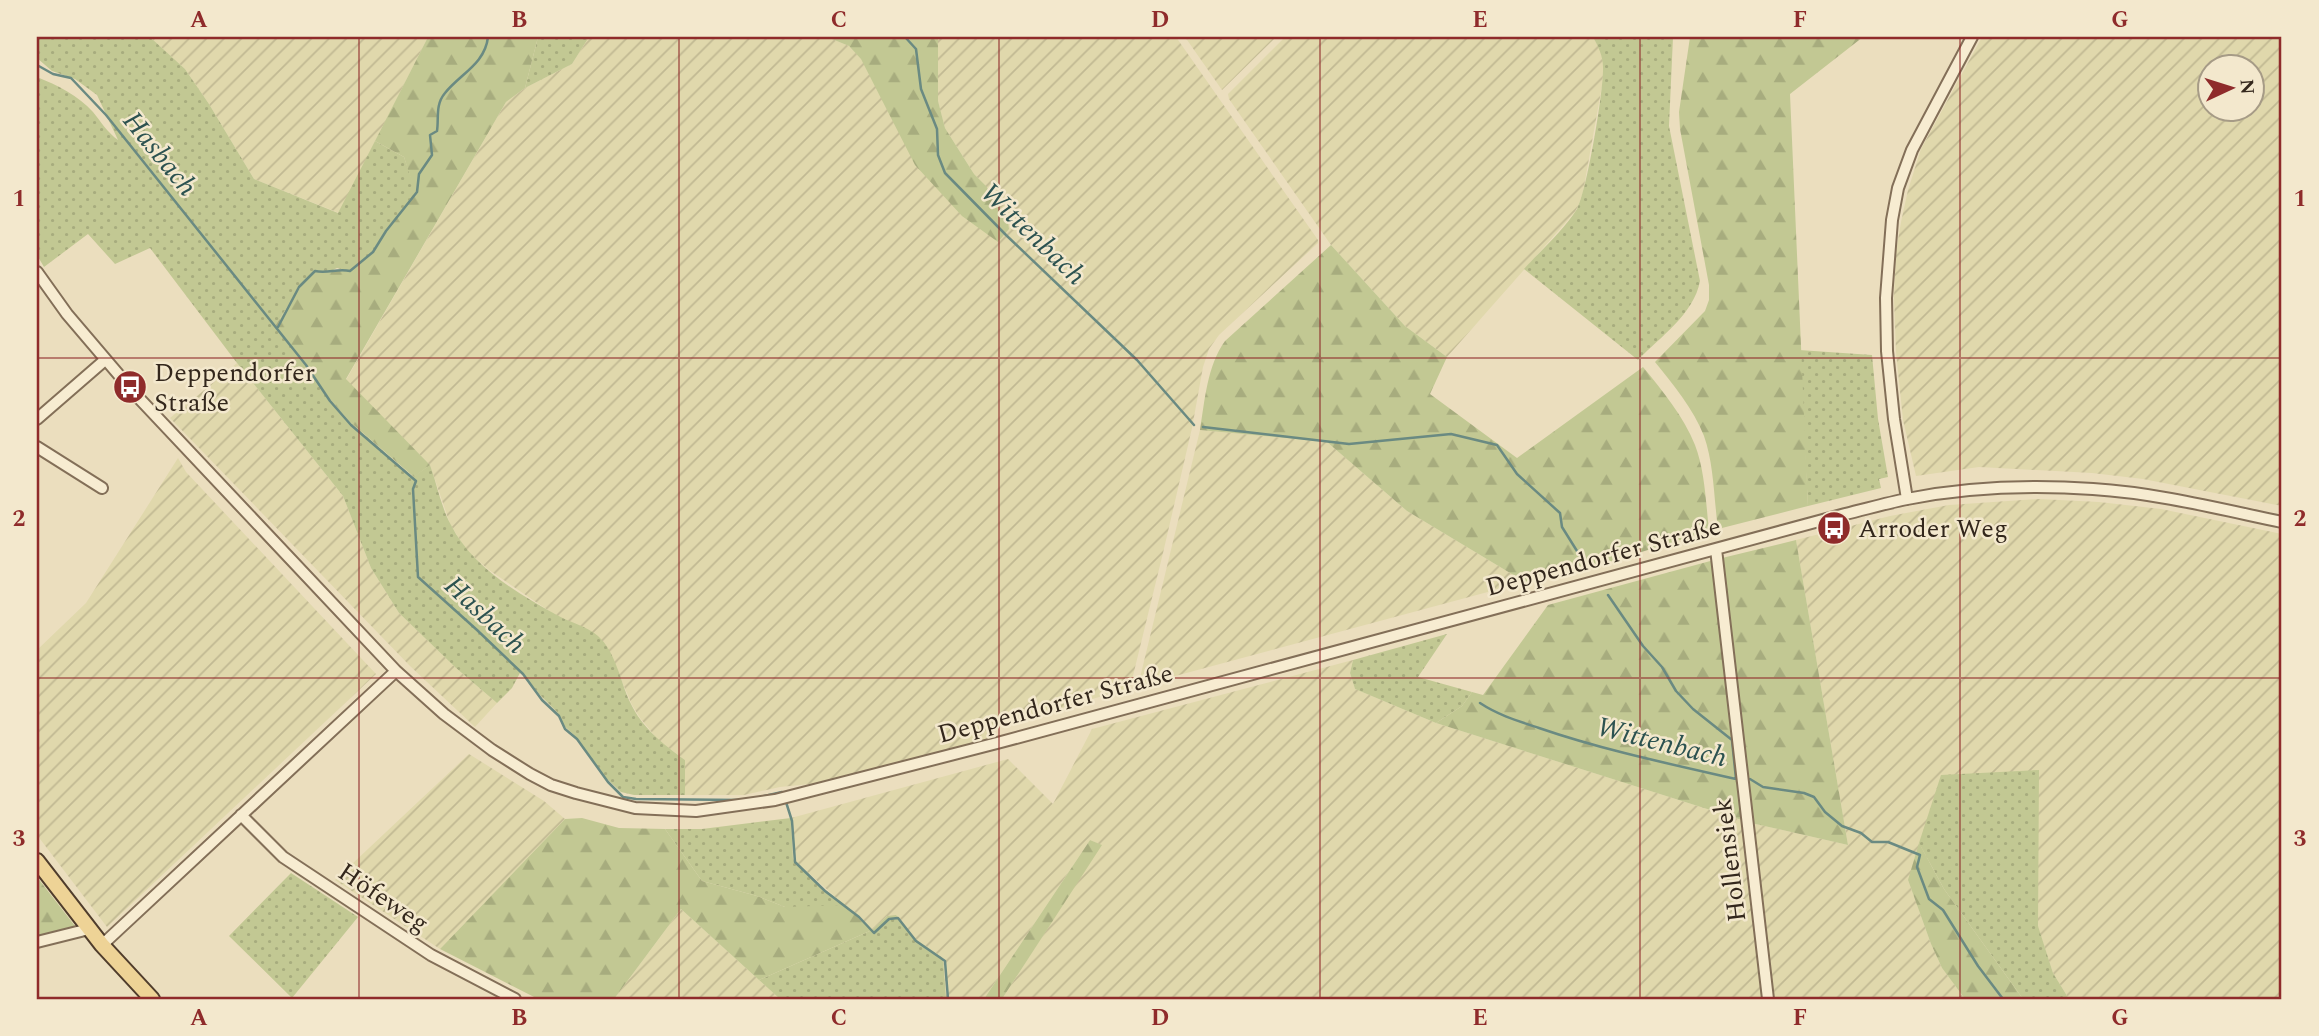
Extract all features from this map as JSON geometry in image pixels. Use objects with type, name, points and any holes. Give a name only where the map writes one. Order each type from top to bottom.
[{"type":"main road","points":[[37,861],[102,945],[152,999]]},
{"type":"street","points":[[1907,499],[1894,419],[1887,351],[1886,287],[1892,220],[1898,188],[1912,150],[1972,37]]},
{"type":"street","name":"Deppendorfer Straße","points":[[37,272],[105,360],[331,605],[396,671],[492,750],[551,785],[635,808],[667,811],[708,810],[789,797],[1907,499],[1972,490],[2039,487],[2095,489],[2144,495],[2282,522]]},
{"type":"street","points":[[37,419],[105,360]]},
{"type":"street","points":[[37,447],[102,488]]},
{"type":"street","name":"Hollensiek","points":[[1716,549],[1768,999]]},
{"type":"street","points":[[102,945],[396,671]]},
{"type":"street","name":"Höfeweg","points":[[241,815],[283,857],[430,955],[515,999]]},
{"type":"street","points":[[37,942],[89,929]]},
{"type":"shaded area","points":[[150,37],[428,37],[339,213],[254,179],[185,69]]},
{"type":"shaded area","points":[[589,37],[827,37],[849,46],[974,173],[945,128],[938,102],[938,37],[1176,37],[1318,243],[1219,335],[1209,349],[1130,688],[993,728],[994,737],[820,783],[780,787],[744,795],[685,795],[685,760],[659,741],[640,718],[611,656],[489,570],[467,551],[450,524],[430,465],[346,380],[506,102],[525,88],[572,64]]},
{"type":"shaded area","points":[[1185,37],[1276,37],[1222,90]]},
{"type":"shaded area","points":[[1285,37],[1593,37],[1600,49],[1604,65],[1602,86],[1579,204],[1575,212],[1447,357],[1405,326],[1331,245],[1229,99],[1228,94]]},
{"type":"shaded area","points":[[1982,37],[2282,37],[2282,506],[2143,479],[2092,473],[1979,467],[1916,476],[1903,420],[1894,297],[1896,252],[1908,190],[1921,149]]},
{"type":"shaded area","points":[[237,363],[343,496],[371,568],[399,613],[497,703],[475,727],[410,666],[170,418]]},
{"type":"shaded area","points":[[1200,430],[1327,442],[1407,511],[1525,582],[1138,686]]},
{"type":"shaded area","points":[[178,458],[186,472],[376,674],[107,927],[37,835],[37,650],[86,603]]},
{"type":"shaded area","points":[[2039,499],[2161,509],[2282,534],[2282,999],[2069,999],[2053,973],[2038,927],[2038,770],[1908,880],[1942,968],[1965,999],[1771,999],[1751,823],[1848,845],[1796,540],[1890,516],[1949,505]]},
{"type":"shaded area","points":[[1353,660],[1350,673],[1355,689],[1436,723],[1745,821],[1765,999],[1002,999],[1101,845],[1090,840],[984,999],[950,999],[946,997],[943,958],[914,938],[896,916],[887,916],[872,930],[793,859],[791,818],[1008,759],[1053,804],[1092,729]]},
{"type":"shaded area","points":[[469,754],[544,801],[565,819],[440,949],[335,880]]},
{"type":"shaded area","points":[[681,909],[780,999],[614,999]]},
{"type":"green space","points":[[37,37],[150,37],[185,69],[254,179],[338,213],[375,141],[404,157],[416,192],[372,252],[349,271],[337,268],[298,287],[275,326],[349,421],[413,477],[430,465],[451,525],[470,553],[482,565],[525,597],[598,636],[609,650],[630,702],[641,720],[685,760],[685,795],[634,795],[621,792],[606,778],[574,735],[562,724],[557,712],[521,671],[512,688],[497,703],[399,613],[371,568],[343,496],[150,248],[115,264],[88,234],[44,267],[37,255],[37,77],[60,87],[81,101],[118,140],[97,95],[75,79],[52,71],[37,58]]},
{"type":"green space","points":[[428,37],[538,37],[525,88],[506,102],[346,379],[430,465],[414,477],[349,421],[275,326],[314,271],[349,271],[372,252],[415,192],[404,157],[375,141]]},
{"type":"green space","points":[[538,37],[589,37],[572,64],[525,88]]},
{"type":"green space","points":[[827,37],[938,37],[938,101],[945,128],[974,174],[986,186],[1008,223],[1009,229],[998,242],[962,216],[915,165],[861,59],[849,46]]},
{"type":"green space","points":[[1593,37],[1673,37],[1669,126],[1700,281],[1697,293],[1684,314],[1638,360],[1524,269],[1565,225],[1581,199],[1594,140],[1603,79],[1602,59]]},
{"type":"green space","points":[[1690,37],[1863,37],[1790,94],[1808,506],[1718,529],[1712,470],[1704,436],[1689,407],[1655,362],[1705,311],[1709,300],[1709,285],[1680,129],[1679,112]]},
{"type":"green space","points":[[1331,245],[1405,326],[1447,357],[1430,394],[1517,458],[1643,367],[1679,414],[1695,445],[1703,477],[1709,531],[1606,563],[1543,574],[1525,582],[1407,511],[1327,442],[1200,430],[1210,372],[1225,341]]},
{"type":"green space","points":[[1799,350],[1872,355],[1878,419],[1888,477],[1879,479],[1881,488],[1808,506]]},
{"type":"green space","points":[[1796,540],[1848,845],[1751,823],[1722,558]]},
{"type":"green space","points":[[1714,560],[1745,821],[1436,723],[1462,706],[1472,692],[1483,695],[1548,605]]},
{"type":"green space","points":[[1447,634],[1418,677],[1472,692],[1462,706],[1436,723],[1355,689],[1350,673],[1353,660]]},
{"type":"green space","points":[[2039,770],[2038,926],[2053,973],[2069,999],[2023,999],[1944,889],[1919,843],[1941,775]]},
{"type":"green space","points":[[582,818],[619,828],[665,829],[702,881],[757,896],[785,907],[844,905],[872,930],[759,980],[681,909],[614,999],[538,999],[440,949],[565,819]]},
{"type":"green space","points":[[791,818],[793,859],[823,888],[848,907],[785,907],[757,896],[702,881],[665,829],[702,829]]},
{"type":"green space","points":[[1090,840],[1102,845],[1002,999],[984,999]]},
{"type":"green space","points":[[1919,843],[1944,889],[2023,999],[1965,999],[1942,968],[1908,880]]},
{"type":"green space","points":[[291,873],[358,917],[292,998],[229,936]]},
{"type":"green space","points":[[37,877],[75,926],[71,931],[37,937]]},
{"type":"green space","points":[[896,915],[914,938],[943,958],[946,997],[950,999],[780,999],[759,980],[872,930],[887,916]]},
{"type":"waterway","points":[[278,327],[299,287],[315,271],[350,271],[373,252],[417,192],[419,174],[432,155],[430,135],[437,131],[442,98],[477,62],[488,37]]},
{"type":"waterway","name":"Wittenbach","points":[[905,37],[916,49],[921,89],[937,129],[938,155],[945,173],[1137,360],[1194,425]]},
{"type":"waterway","name":"Hasbach","points":[[37,65],[53,74],[71,78],[106,115],[306,365],[330,401],[351,425],[416,481],[413,489],[418,577],[523,674],[542,700],[559,716],[565,729],[577,739],[608,782],[623,797],[636,799],[742,800]]},
{"type":"waterway","name":"Wittenbach","points":[[1203,427],[1349,444],[1451,434],[1497,445],[1517,474],[1560,513],[1562,527],[1582,559]]},
{"type":"waterway","name":"Wittenbach","points":[[1480,703],[1516,720],[1563,736],[1736,779],[1732,740],[1693,709],[1676,691],[1662,667],[1643,646],[1608,595]]},
{"type":"waterway","name":"Wittenbach","points":[[1750,779],[1763,787],[1814,797],[1825,812],[1842,826],[1861,833],[1872,842],[1888,842],[1920,855],[1917,867],[1929,899],[1943,910],[1978,966],[2003,999]]},
{"type":"waterway","name":"Hasbach","points":[[756,798],[782,792],[784,796]]},
{"type":"waterway","name":"Hasbach","points":[[786,802],[792,821],[795,862],[874,933],[889,919],[898,918],[916,941],[945,961],[948,999]]},
{"type":"place","name":"Deppendorfer Straße","points":[[130,387]]},
{"type":"place","name":"Arroder Weg","points":[[1834,528]]}]
